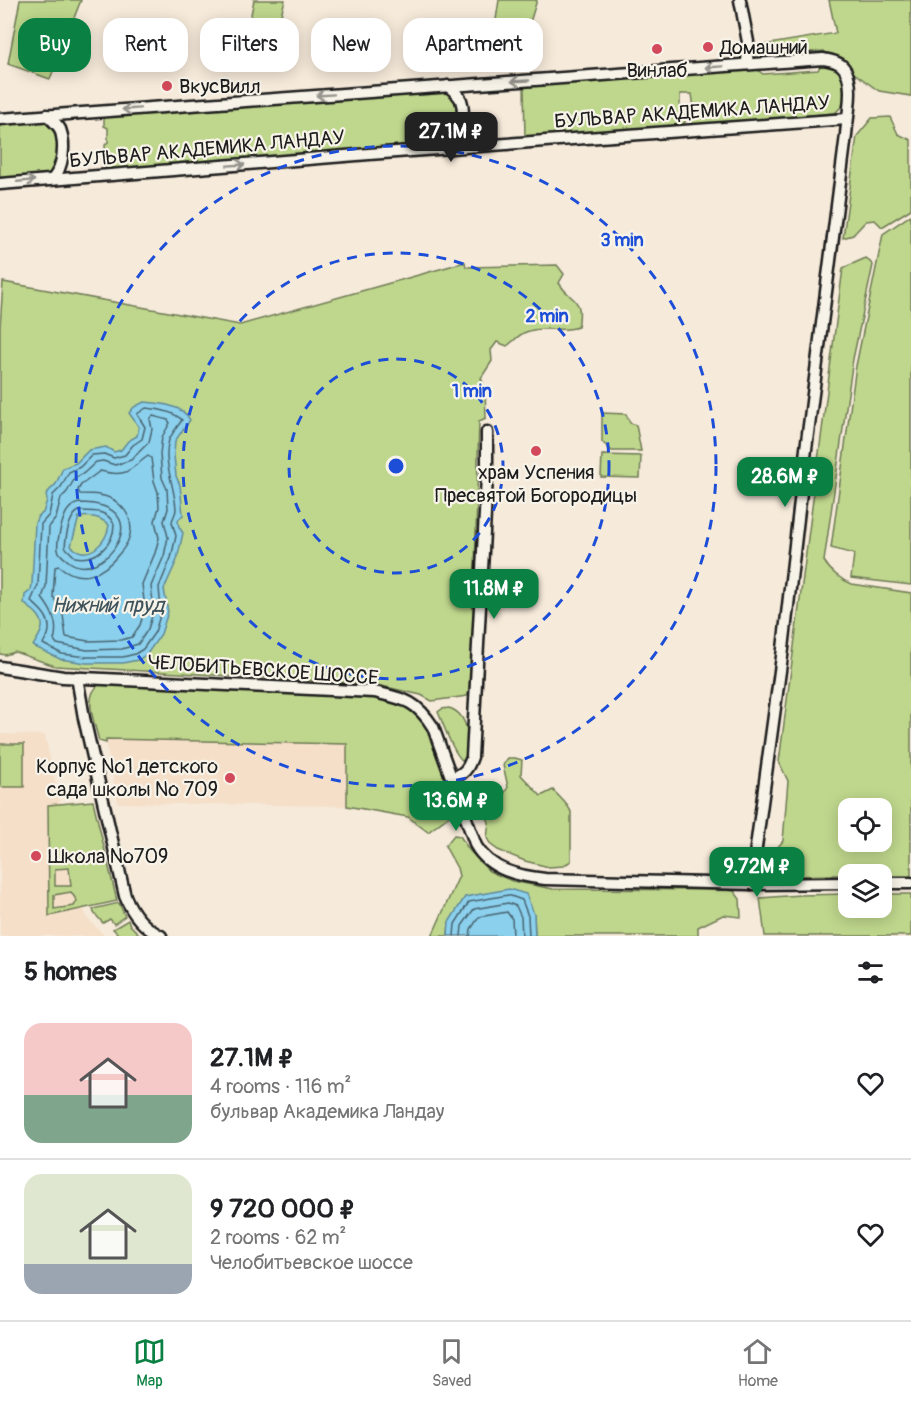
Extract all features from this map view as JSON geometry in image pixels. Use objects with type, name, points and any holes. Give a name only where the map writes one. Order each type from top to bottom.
[{"type":"street","points":[[740,0],[748,42],[747,64]]},
{"type":"street","name":"БУЛЬВАР АКАДЕМИКА ЛАНДАУ","points":[[0,119],[823,59],[839,63],[847,73],[849,84],[847,119],[0,184]]},
{"type":"street","points":[[448,86],[459,96],[462,111],[458,136],[453,146],[448,149]]},
{"type":"street","points":[[47,115],[61,134],[62,164],[52,179]]},
{"type":"street","points":[[751,884],[782,661],[847,119]]},
{"type":"street","points":[[452,778],[462,775],[472,757],[488,432]]},
{"type":"street","name":"ЧЕЛОБИТЬЕВСКОЕ ШОССЕ","points":[[0,667],[76,677],[374,692],[411,703],[425,714],[442,747],[476,846],[482,857],[494,866],[514,873],[545,879],[751,884],[838,883]]},
{"type":"street","points":[[76,677],[125,896],[143,925],[161,936]]},
{"type":"street","points":[[892,883],[911,883]]},
{"type":"shaded area","name":"Школа №709","points":[[0,734],[45,735],[84,910],[88,919],[105,936],[0,936]]},
{"type":"shaded area","name":"Корпус №1 детского сада школы № 709","points":[[105,739],[347,744],[347,806],[118,803]]},
{"type":"green space","points":[[20,0],[81,0],[74,18],[18,18],[18,68],[8,64]]},
{"type":"green space","points":[[254,0],[285,0],[280,18],[250,18]]},
{"type":"green space","points":[[499,0],[537,0],[531,18],[496,18]]},
{"type":"green space","points":[[829,0],[911,0],[911,96],[879,91],[854,73],[841,59],[831,57],[824,51],[762,56],[758,52],[757,46],[836,33]]},
{"type":"green space","points":[[820,66],[834,66],[839,69],[844,78],[845,90],[842,106],[835,113],[695,125],[690,122],[689,110],[694,108],[692,94],[680,94],[680,109],[685,109],[683,125],[525,139],[524,87],[756,69],[763,74],[818,70]]},
{"type":"green space","points":[[30,72],[53,72],[50,79]]},
{"type":"green space","points":[[443,92],[455,102],[457,117],[453,134],[442,145],[106,169],[105,145],[108,142],[108,128],[104,126],[104,116]]},
{"type":"green space","points":[[890,117],[898,134],[911,140],[911,209],[882,227],[875,220],[866,221],[853,235],[843,238],[857,136],[872,118]]},
{"type":"green space","points":[[42,121],[49,125],[57,138],[58,154],[52,170],[47,175],[0,178],[0,124]]},
{"type":"green space","points":[[911,215],[911,585],[851,578],[854,554],[831,548],[856,366],[883,234]]},
{"type":"green space","points":[[866,258],[873,265],[853,359],[824,561],[836,575],[852,584],[911,593],[910,877],[892,877],[892,864],[838,864],[838,875],[787,876],[772,869],[767,862],[769,852],[783,841],[788,781],[779,762],[843,268]]},
{"type":"green space","points":[[465,262],[466,267],[557,265],[564,274],[559,283],[578,305],[579,310],[578,327],[532,330],[521,334],[507,346],[497,342],[491,350],[492,361],[481,378],[485,388],[486,418],[479,421],[472,686],[467,696],[432,701],[421,695],[373,684],[55,666],[15,652],[0,654],[0,328],[3,282],[240,325]]},
{"type":"green space","points":[[602,413],[626,414],[630,423],[636,425],[641,451],[612,451],[602,442]]},
{"type":"green space","points":[[602,455],[641,456],[640,478],[601,477]]},
{"type":"green space","points":[[100,684],[375,698],[398,704],[419,715],[431,732],[455,807],[452,814],[428,832],[408,817],[347,806],[347,744],[106,739],[106,743],[99,741],[91,703],[92,695]]},
{"type":"green space","points":[[449,708],[461,716],[467,730],[468,747],[464,762],[453,746],[438,712]]},
{"type":"green space","points":[[0,744],[24,744],[24,787],[0,787]]},
{"type":"green space","points":[[508,758],[522,760],[521,775],[541,796],[553,790],[566,803],[571,812],[571,861],[563,866],[549,867],[525,861],[498,850],[487,838],[489,822],[482,807],[481,792],[504,794],[508,787],[503,765]]},
{"type":"green space","points":[[93,801],[117,901],[49,916],[48,805]],"holes":[[[69,868],[71,886],[55,886],[55,869]],[[71,892],[77,901],[74,906],[54,909],[54,895]]]},
{"type":"green space","points":[[454,835],[460,836],[469,850],[489,871],[512,881],[553,889],[734,891],[740,899],[741,917],[723,915],[698,927],[698,936],[535,936],[534,914],[449,922],[448,936],[432,936],[459,876],[445,846]]},
{"type":"green space","points":[[838,894],[838,918],[892,918],[892,894],[911,894],[911,936],[765,936],[760,898]]},
{"type":"green space","points":[[119,903],[125,916],[114,924],[110,919],[103,923],[94,913],[93,909]]},
{"type":"green space","points":[[128,920],[141,936],[120,936],[113,929]]},
{"type":"water","name":"Нижний пруд","points":[[144,402],[163,404],[182,411],[190,420],[175,441],[176,476],[180,485],[183,515],[178,520],[183,533],[177,560],[164,589],[168,612],[161,634],[147,654],[138,660],[123,663],[86,663],[60,659],[33,646],[42,630],[42,622],[40,617],[24,603],[25,595],[31,590],[32,584],[35,523],[38,516],[43,513],[47,500],[46,494],[56,484],[63,468],[76,463],[89,450],[106,447],[114,452],[121,450],[128,441],[137,436],[139,427],[129,413],[134,407]],"holes":[[[79,517],[98,518],[109,525],[101,544],[90,551],[84,552],[71,546]]]},
{"type":"water","points":[[509,889],[526,894],[534,914],[535,936],[448,936],[449,922],[465,897]]},
{"type":"place","name":"Домашний","points":[[708,47]]},
{"type":"place","name":"Винлаб","points":[[657,49]]},
{"type":"place","name":"ВкусВилл","points":[[167,86]]},
{"type":"place","name":"храм Успения Пресвятой Богородицы","points":[[536,451]]},
{"type":"place","name":"Корпус №1 детского сада школы № 709","points":[[230,778]]},
{"type":"place","name":"Школа №709","points":[[36,856]]}]
